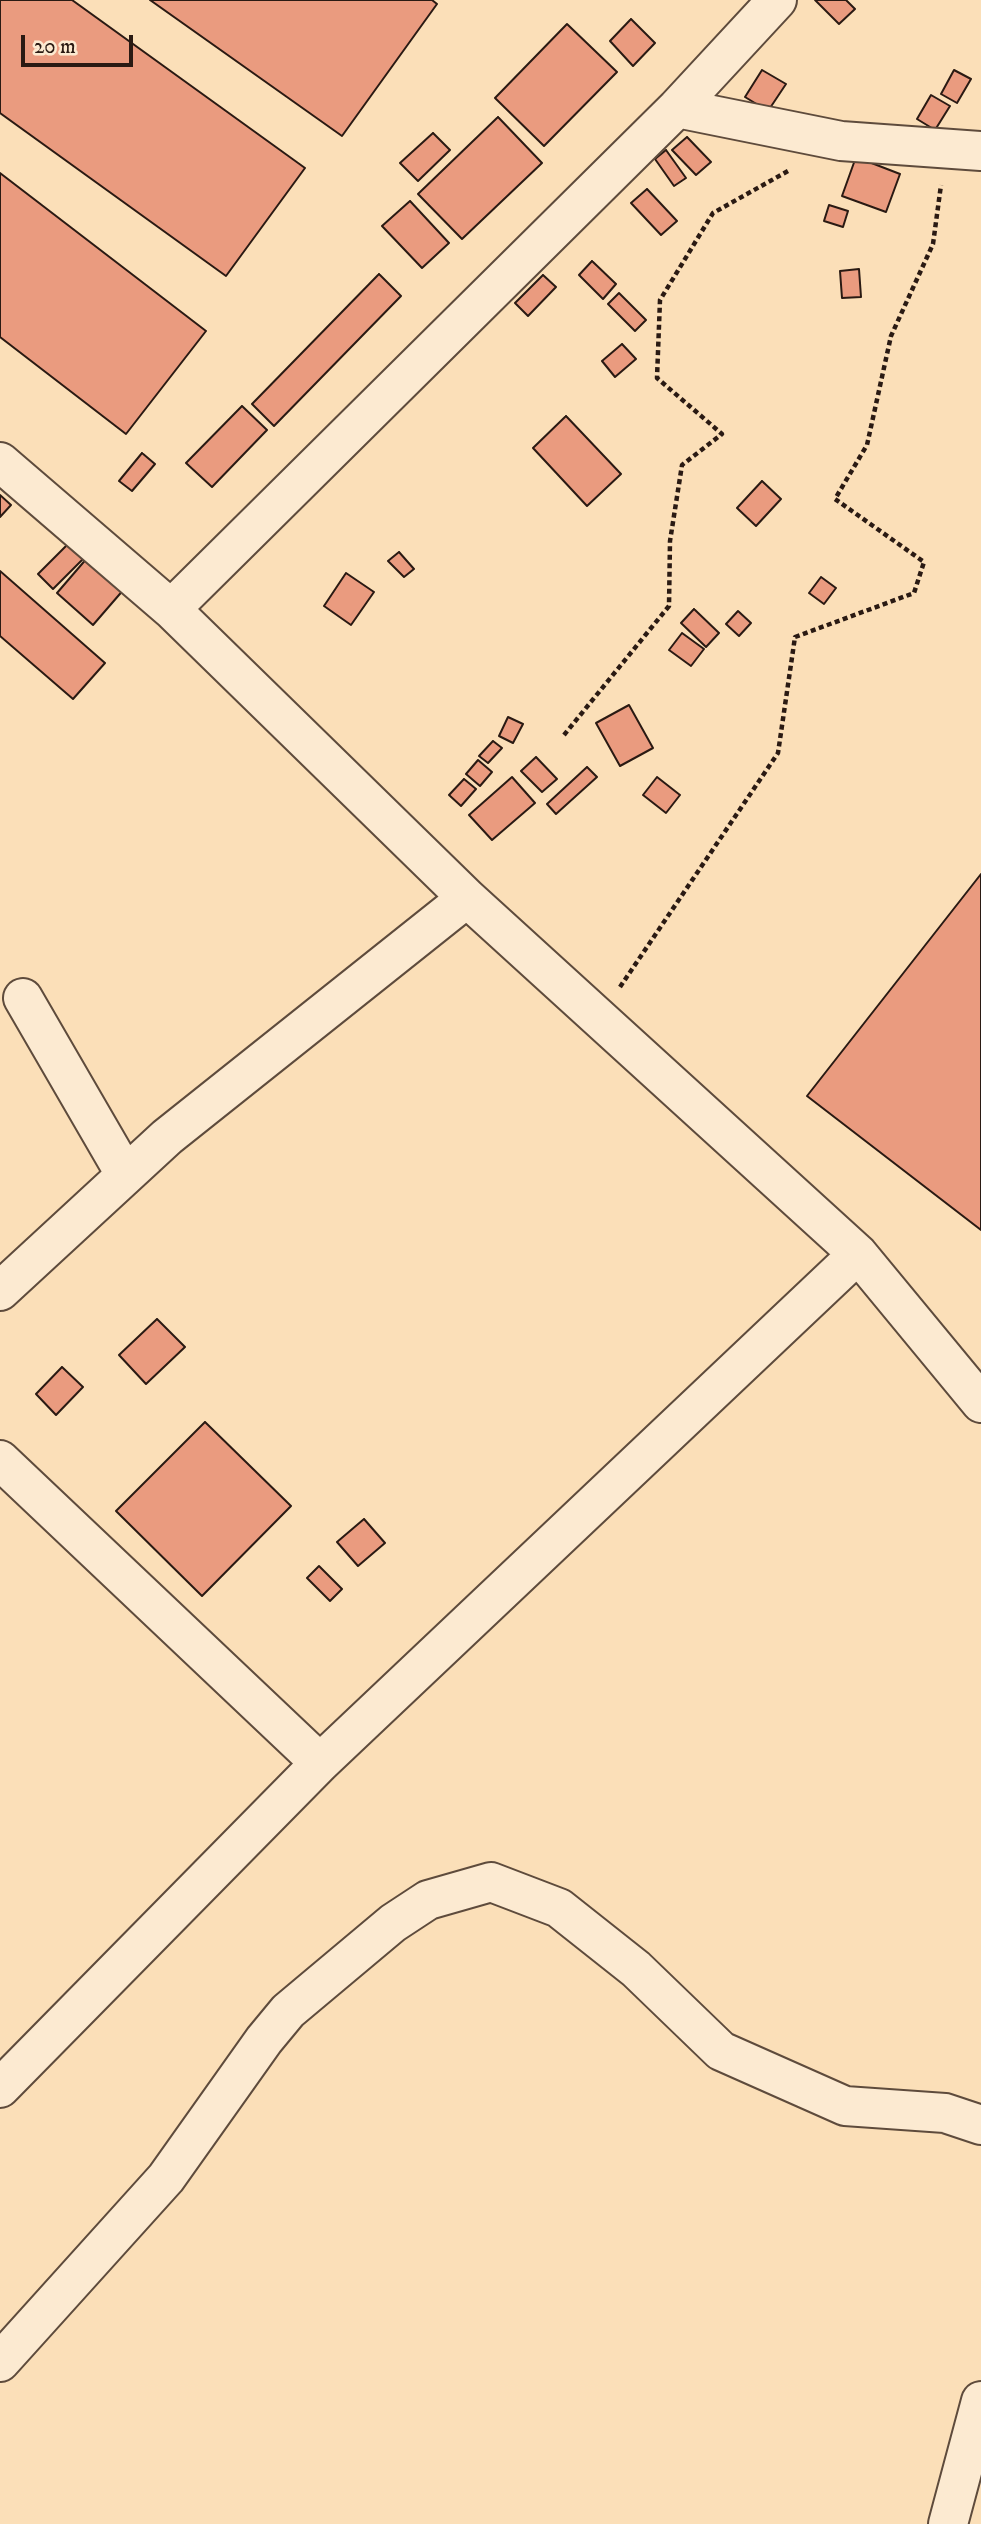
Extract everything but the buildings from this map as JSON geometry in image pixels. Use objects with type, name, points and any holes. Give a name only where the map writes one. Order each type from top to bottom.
[{"type":"street","points":[[171,609],[677,108],[777,0]]},
{"type":"street","points":[[677,108],[841,141],[964,150]]},
{"type":"street","points":[[0,462],[171,609],[467,898],[858,1254],[981,1403]]},
{"type":"street","points":[[0,1291],[125,1174],[467,898]]},
{"type":"street","points":[[23,998],[125,1174]]},
{"type":"street","points":[[0,2088],[320,1763],[858,1254]]},
{"type":"street","points":[[0,1460],[320,1763]]},
{"type":"street","points":[[0,2362],[149,2200],[264,2040],[288,2011],[393,1923],[428,1900],[491,1882],[559,1908],[636,1969],[721,2052],[845,2106],[945,2113],[981,2125]]},
{"type":"street","points":[[948,2524],[981,2401]]},
{"type":"path","points":[[564,735],[669,606],[670,541],[682,465],[723,434],[657,378],[660,300],[713,213],[841,141]]},
{"type":"path","points":[[598,1018],[778,753],[795,637],[914,593],[923,562],[835,499],[867,445],[891,336],[933,244],[964,150]]}]
